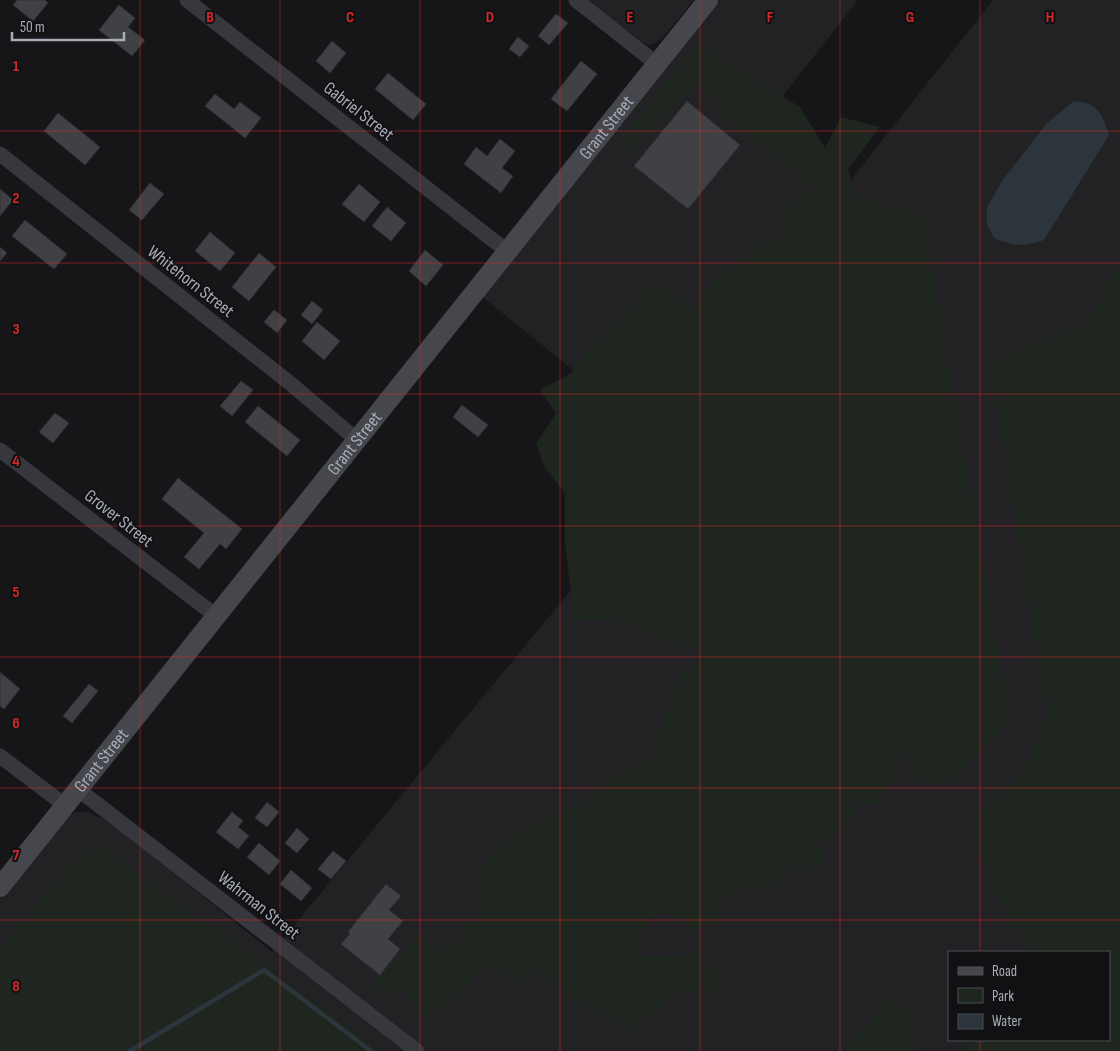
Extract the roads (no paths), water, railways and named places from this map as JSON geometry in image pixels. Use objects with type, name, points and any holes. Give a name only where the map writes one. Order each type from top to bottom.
[{"type":"street","name":"Gabriel Street","points":[[187,0],[508,252]]},
{"type":"street","points":[[576,0],[657,64]]},
{"type":"street","name":"Grant Street","points":[[0,887],[708,0]]},
{"type":"street","name":"Whitehorn Street","points":[[0,154],[291,384],[357,440]]},
{"type":"street","name":"Grover Street","points":[[0,450],[216,616]]},
{"type":"street","points":[[0,756],[66,806]]},
{"type":"street","name":"Wahrman Street","points":[[79,790],[417,1051]]},
{"type":"water","points":[[1074,101],[1089,104],[1098,110],[1109,135],[1044,240],[1019,245],[1006,243],[994,238],[987,224],[987,207],[1002,181],[1047,123]]},
{"type":"waterway","points":[[130,1051],[264,970],[371,1051]]}]
